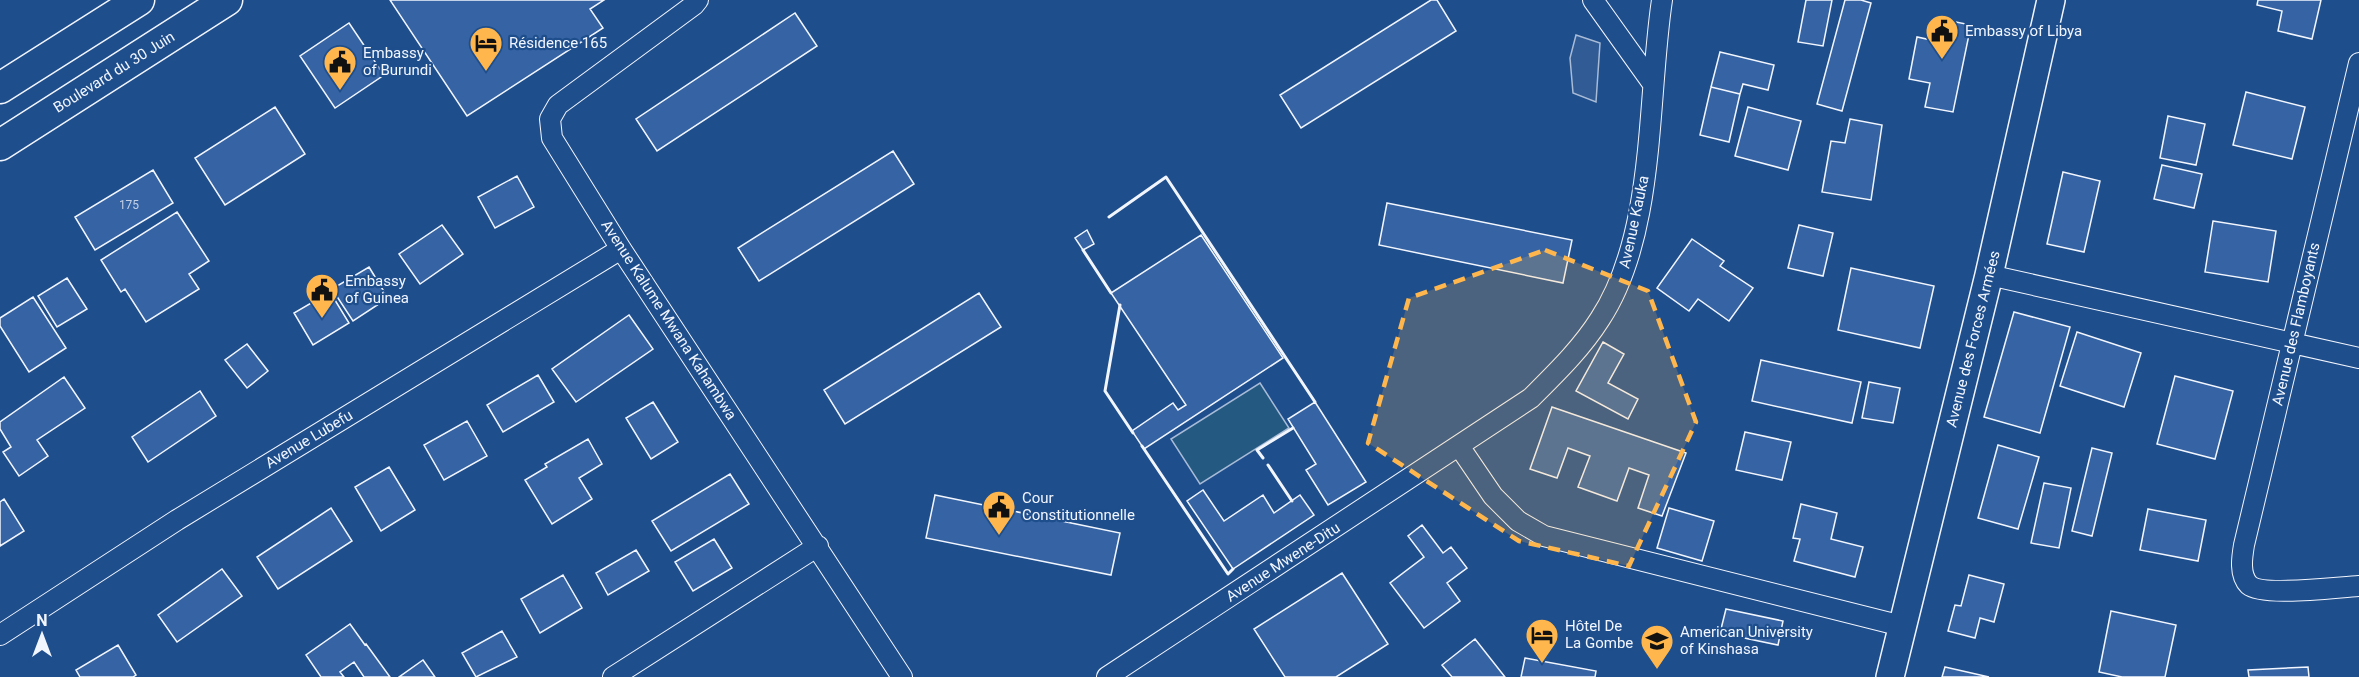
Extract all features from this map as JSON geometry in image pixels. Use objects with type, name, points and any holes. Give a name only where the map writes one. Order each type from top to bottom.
[{"type":"main road","points":[[0,88],[139,0]]},
{"type":"main road","name":"Boulevard du 30 Juin","points":[[0,145],[227,0]]},
{"type":"street","name":"Avenue Kalume Mwana Kahambwa","points":[[698,0],[558,105],[550,119],[552,138],[621,249],[902,677]]},
{"type":"street","points":[[1593,0],[1653,84]]},
{"type":"street","name":"Avenue Kauka","points":[[1459,446],[1531,398],[1576,353],[1601,317],[1622,274],[1638,219],[1648,155],[1662,0]]},
{"type":"street","name":"Avenue des Forces Armées","points":[[1890,677],[1989,275],[2051,0]]},
{"type":"street","name":"Avenue des Flamboyants","points":[[2359,63],[2244,545],[2242,563],[2244,576],[2249,585],[2265,591],[2359,586]]},
{"type":"street","name":"Avenue Lubefu","points":[[0,635],[177,520],[621,249]]},
{"type":"street","points":[[1989,275],[2359,358]]},
{"type":"street","points":[[1459,446],[1493,496],[1518,521],[1544,536],[1902,626]]},
{"type":"street","name":"Avenue Mwene-Ditu","points":[[1107,677],[1459,446]]},
{"type":"street","points":[[613,677],[818,546]]},
{"type":"highlighted area","points":[[1545,250],[1648,291],[1696,422],[1629,566],[1519,541],[1368,443],[1409,298]]},
{"type":"shaded area","points":[[1576,35],[1600,43],[1596,102],[1573,93],[1570,58]]},
{"type":"shaded area","points":[[1260,383],[1289,428],[1200,484],[1171,439]]},
{"type":"building","name":"Résidence 165","points":[[390,0],[604,0],[590,9],[603,28],[467,116]]},
{"type":"building","points":[[1431,0],[1437,0],[1456,31],[1301,128],[1280,95]]},
{"type":"building","points":[[1806,0],[1832,0],[1823,46],[1798,42]]},
{"type":"building","points":[[1845,0],[1861,0],[1871,3],[1842,111],[1817,104]]},
{"type":"building","points":[[2258,0],[2321,0],[2312,39],[2278,31],[2282,11],[2257,5]]},
{"type":"building","points":[[795,13],[817,46],[657,151],[636,119]]},
{"type":"building","points":[[1941,19],[1971,25],[1953,112],[1925,107],[1930,83],[1909,79],[1917,37],[1936,41]]},
{"type":"building","points":[[349,23],[384,75],[335,108],[300,56]]},
{"type":"building","points":[[1720,52],[1774,65],[1768,90],[1743,84],[1740,94],[1711,87]]},
{"type":"building","points":[[1711,87],[1740,94],[1729,142],[1700,135]]},
{"type":"building","points":[[2246,92],[2305,107],[2292,159],[2233,145]]},
{"type":"building","points":[[275,107],[305,154],[225,205],[195,158]]},
{"type":"building","points":[[1748,107],[1801,121],[1788,170],[1735,156]]},
{"type":"building","points":[[2168,116],[2205,124],[2196,165],[2160,158]]},
{"type":"building","points":[[1850,119],[1882,125],[1871,200],[1822,192],[1831,141],[1845,143]]},
{"type":"building","points":[[893,151],[914,184],[759,281],[738,248]]},
{"type":"building","points":[[2162,165],[2202,174],[2194,208],[2154,199]]},
{"type":"building","points":[[153,170],[173,203],[95,250],[75,217]]},
{"type":"building","points":[[2063,172],[2100,181],[2084,252],[2047,244]]},
{"type":"building","points":[[517,176],[534,207],[495,228],[478,197]]},
{"type":"building","points":[[1387,203],[1572,240],[1563,283],[1379,245]]},
{"type":"building","points":[[177,212],[209,261],[189,274],[199,289],[146,322],[125,289],[121,292],[101,260]]},
{"type":"building","points":[[2213,221],[2276,231],[2268,282],[2205,272]]},
{"type":"building","points":[[442,225],[463,254],[420,284],[399,254]]},
{"type":"building","points":[[1799,225],[1833,233],[1823,276],[1788,268]]},
{"type":"building","points":[[1087,230],[1094,244],[1083,250],[1075,238]]},
{"type":"building","points":[[1201,235],[1283,358],[1144,449],[1132,431],[1173,403],[1178,410],[1186,405],[1111,293]]},
{"type":"building","points":[[1692,239],[1724,261],[1720,266],[1753,288],[1729,321],[1698,299],[1689,311],[1657,288]]},
{"type":"building","points":[[369,267],[388,298],[353,321],[332,289]]},
{"type":"building","points":[[1851,268],[1934,286],[1920,348],[1838,330]]},
{"type":"building","points":[[67,278],[87,309],[57,327],[38,296]]},
{"type":"building","points":[[330,292],[349,323],[313,345],[294,313]]},
{"type":"building","points":[[979,293],[1001,327],[845,424],[824,390]]},
{"type":"building","points":[[33,297],[66,348],[29,372],[0,326],[0,318]]},
{"type":"building","points":[[2014,312],[2070,327],[2040,433],[1984,417]]},
{"type":"building","points":[[629,315],[653,349],[576,402],[552,369]]},
{"type":"building","points":[[2077,332],[2141,353],[2124,407],[2060,386]]},
{"type":"building","points":[[1603,342],[1624,354],[1608,383],[1638,399],[1628,419],[1576,391]]},
{"type":"building","points":[[247,344],[268,371],[247,388],[225,360]]},
{"type":"building","points":[[1761,360],[1861,382],[1852,423],[1752,401]]},
{"type":"building","points":[[538,375],[554,402],[503,432],[487,405]]},
{"type":"building","points":[[2175,376],[2233,391],[2215,459],[2157,444]]},
{"type":"building","points":[[64,377],[85,408],[37,440],[48,456],[19,476],[3,452],[11,447],[0,429],[0,422]]},
{"type":"building","points":[[1869,382],[1900,388],[1893,423],[1862,418]]},
{"type":"building","points":[[200,391],[216,416],[148,462],[132,437]]},
{"type":"building","points":[[653,402],[678,442],[651,459],[626,418]]},
{"type":"building","points":[[1315,402],[1366,482],[1328,505],[1306,470],[1316,464],[1288,419]]},
{"type":"building","points":[[1552,407],[1686,453],[1662,516],[1638,508],[1649,475],[1629,468],[1617,501],[1578,487],[1590,456],[1568,448],[1557,478],[1530,469]]},
{"type":"building","points":[[467,421],[487,456],[444,480],[424,445]]},
{"type":"building","points":[[1745,432],[1791,442],[1782,480],[1736,470]]},
{"type":"building","points":[[588,439],[602,464],[579,478],[592,499],[552,524],[525,480],[547,467],[545,464]]},
{"type":"building","points":[[1998,445],[2039,457],[2018,529],[1978,518]]},
{"type":"building","points":[[2092,448],[2112,453],[2092,536],[2072,531]]},
{"type":"building","points":[[389,467],[415,510],[381,531],[355,487]]},
{"type":"building","points":[[730,474],[749,504],[671,551],[652,521]]},
{"type":"building","points":[[2044,483],[2071,488],[2059,548],[2031,543]]},
{"type":"building","points":[[1203,490],[1224,521],[1263,495],[1274,513],[1300,495],[1314,515],[1233,569],[1187,501]]},
{"type":"building","points":[[935,495],[1120,533],[1111,575],[926,538]]},
{"type":"building","points":[[4,499],[24,531],[0,546],[0,502]]},
{"type":"building","points":[[1801,504],[1837,513],[1831,539],[1863,547],[1855,577],[1794,561],[1800,539],[1793,538]]},
{"type":"building","points":[[331,508],[352,541],[278,589],[257,557]]},
{"type":"building","points":[[1669,508],[1714,521],[1702,561],[1657,548]]},
{"type":"building","points":[[2148,509],[2206,520],[2198,561],[2140,550]]},
{"type":"building","points":[[1422,525],[1443,553],[1451,547],[1467,568],[1447,583],[1460,601],[1424,628],[1390,583],[1424,557],[1408,536]]},
{"type":"building","points":[[714,539],[732,568],[693,591],[675,562]]},
{"type":"building","points":[[636,550],[649,571],[608,595],[596,573]]},
{"type":"building","points":[[222,569],[242,596],[177,642],[158,615]]},
{"type":"building","points":[[1342,573],[1388,644],[1336,677],[1285,677],[1254,629]]},
{"type":"building","points":[[563,575],[582,608],[540,633],[521,599]]},
{"type":"building","points":[[1969,575],[2004,584],[1994,622],[1980,618],[1975,638],[1948,631],[1955,605],[1961,606]]},
{"type":"building","points":[[1726,609],[1783,621],[1778,645],[1720,633]]},
{"type":"building","points":[[2111,611],[2176,625],[2165,677],[2122,677],[2099,672]]},
{"type":"building","points":[[350,624],[390,677],[364,677],[354,662],[340,672],[344,677],[321,677],[306,655]]},
{"type":"building","points":[[502,631],[517,657],[476,677],[462,653]]},
{"type":"building","points":[[1475,639],[1505,677],[1452,677],[1442,665]]},
{"type":"building","points":[[118,645],[136,675],[133,677],[80,677],[76,670]]},
{"type":"building","name":"Hôtel De La Gombe","points":[[1525,658],[1596,671],[1595,677],[1521,677]]},
{"type":"building","points":[[423,660],[435,677],[399,677]]},
{"type":"building","points":[[1945,667],[1989,677],[1942,677]]},
{"type":"building","points":[[2308,667],[2309,677],[2249,677],[2248,670]]},
{"type":"wall","points":[[1109,217],[1166,177],[1315,402]]},
{"type":"wall","points":[[1083,250],[1111,293]]},
{"type":"wall","points":[[1120,305],[1105,391],[1133,433]]},
{"type":"wall","points":[[1263,458],[1257,450],[1293,428]]},
{"type":"wall","points":[[1142,446],[1228,574],[1233,569]]},
{"type":"wall","points":[[1268,465],[1292,501]]},
{"type":"place","name":"Embassy of Libya","points":[[1942,60]]},
{"type":"place","name":"Résidence 165","points":[[486,72]]},
{"type":"place","name":"Embassy of Burundi","points":[[340,91]]},
{"type":"place","name":"Embassy of Guinea","points":[[322,319]]},
{"type":"place","name":"Cour Constitutionnelle","points":[[999,536]]},
{"type":"place","name":"Hôtel De La Gombe","points":[[1542,664]]},
{"type":"place","name":"American University of Kinshasa","points":[[1657,670]]}]
